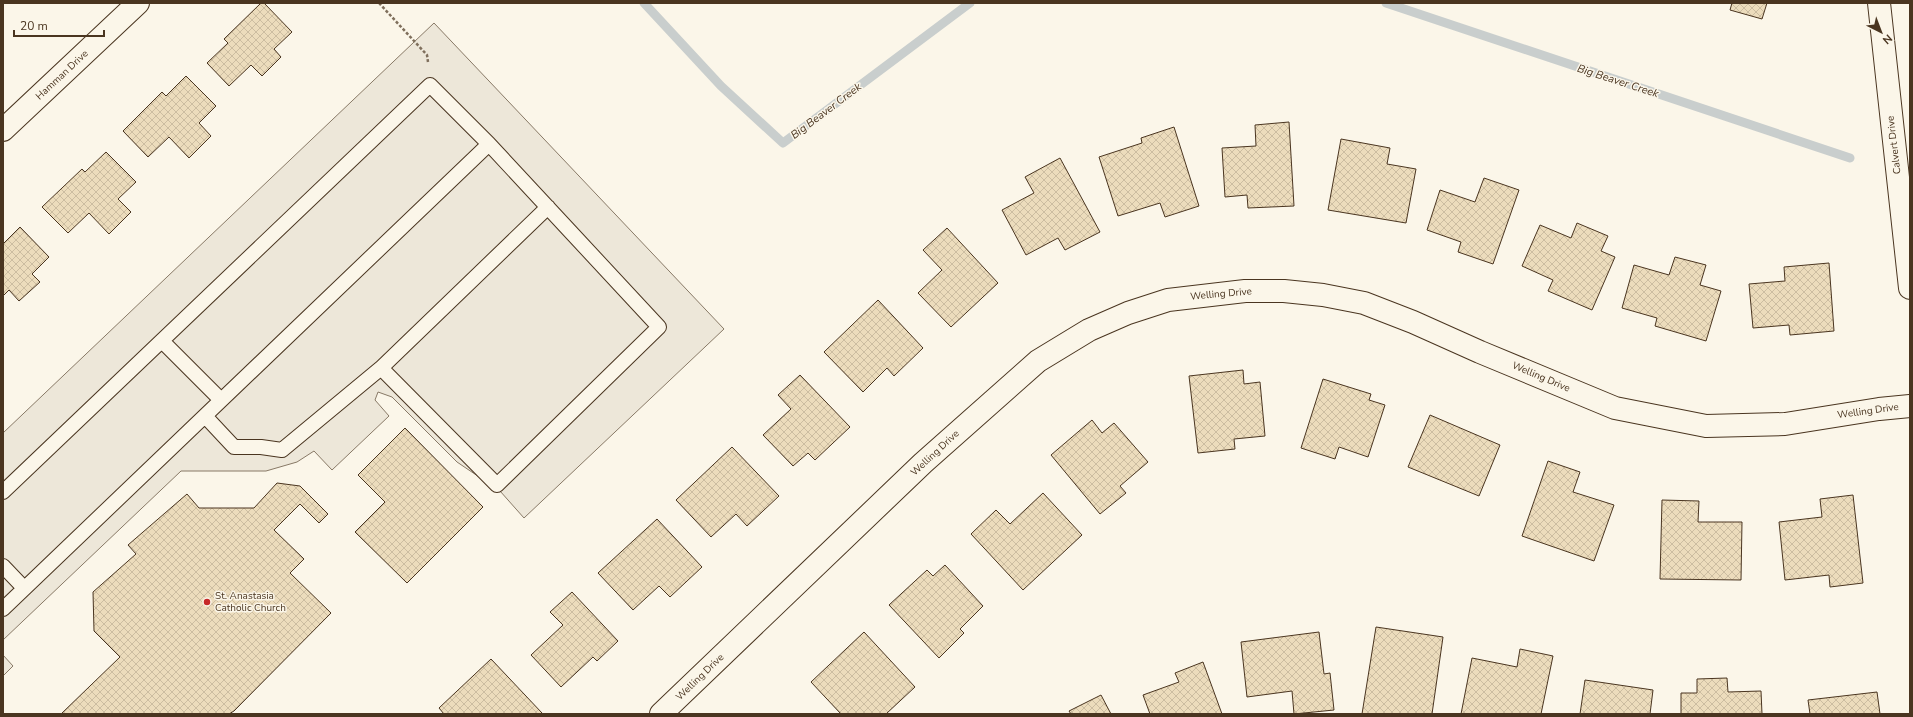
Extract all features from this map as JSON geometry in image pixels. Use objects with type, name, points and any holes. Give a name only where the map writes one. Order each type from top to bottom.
[{"type":"street","name":"Hamman Drive","points":[[3,130],[138,3]]},
{"type":"street","name":"Calvert Drive","points":[[1878,3],[1910,288]]},
{"type":"street","name":"Welling Drive","points":[[661,714],[923,463],[1038,361],[1088,330],[1128,313],[1168,300],[1217,293],[1284,291],[1323,295],[1364,303],[1413,322],[1480,352],[1615,408],[1706,426],[1785,424],[1883,408],[1910,406]]},
{"type":"lane","points":[[3,492],[430,85],[489,144],[659,327],[497,485],[381,368]]},
{"type":"lane","points":[[3,609],[489,144]]},
{"type":"lane","points":[[205,416],[234,447],[261,447],[282,450],[381,368],[548,208]]},
{"type":"lane","points":[[162,341],[221,400]]},
{"type":"lane","points":[[3,566],[24,588]]},
{"type":"path","points":[[379,3],[427,55],[430,85]]},
{"type":"shaded area","points":[[434,23],[724,329],[524,518],[500,491],[457,462],[392,397],[378,392],[375,400],[389,416],[332,470],[314,451],[297,462],[266,471],[181,471],[3,640],[3,433]]},
{"type":"shaded area","points":[[3,655],[13,666],[3,676]]},
{"type":"building","points":[[261,3],[264,3],[292,32],[274,49],[281,57],[262,76],[251,65],[229,86],[207,63],[228,43],[224,39]]},
{"type":"building","points":[[1732,3],[1767,3],[1762,19],[1730,10]]},
{"type":"building","points":[[186,76],[216,106],[199,123],[211,136],[189,158],[169,137],[148,157],[123,131],[162,92],[166,96]]},
{"type":"building","points":[[1289,122],[1294,206],[1248,208],[1247,195],[1225,197],[1222,148],[1256,146],[1255,125]]},
{"type":"building","points":[[1174,127],[1199,206],[1165,217],[1160,203],[1118,216],[1099,157],[1142,143],[1141,138]]},
{"type":"building","points":[[1341,139],[1390,148],[1387,164],[1416,169],[1406,223],[1328,210]]},
{"type":"building","points":[[106,152],[136,182],[118,199],[131,212],[109,234],[89,213],[68,233],[42,207],[82,169],[85,172]]},
{"type":"building","points":[[1060,158],[1100,232],[1065,250],[1058,238],[1026,255],[1002,210],[1034,193],[1025,177]]},
{"type":"building","points":[[1484,178],[1519,190],[1493,264],[1458,252],[1461,242],[1427,230],[1440,190],[1475,202]]},
{"type":"building","points":[[1577,223],[1608,236],[1601,251],[1615,257],[1592,310],[1548,291],[1553,280],[1522,266],[1540,225],[1571,238]]},
{"type":"building","points":[[20,227],[49,257],[32,274],[40,282],[19,301],[9,290],[3,296],[3,244]]},
{"type":"building","points":[[947,228],[998,283],[951,327],[918,293],[942,270],[923,250]]},
{"type":"building","points":[[1675,257],[1706,265],[1700,285],[1721,291],[1706,341],[1655,326],[1657,318],[1622,308],[1634,265],[1669,275]]},
{"type":"building","points":[[1829,263],[1834,331],[1790,335],[1789,325],[1753,328],[1749,284],[1785,281],[1784,267]]},
{"type":"building","points":[[878,300],[923,348],[894,376],[887,368],[863,392],[824,352]]},
{"type":"building","points":[[1243,370],[1244,384],[1260,382],[1265,436],[1234,439],[1235,449],[1198,453],[1189,376]]},
{"type":"building","points":[[800,375],[850,427],[815,460],[808,453],[793,466],[763,435],[791,409],[778,395]]},
{"type":"building","points":[[1323,379],[1371,394],[1369,400],[1385,405],[1368,457],[1339,447],[1335,459],[1301,448]]},
{"type":"building","points":[[1430,415],[1500,445],[1479,496],[1408,467]]},
{"type":"building","points":[[1092,420],[1102,433],[1114,423],[1148,462],[1120,486],[1126,493],[1100,514],[1051,455]]},
{"type":"building","points":[[405,428],[483,507],[407,583],[355,532],[385,502],[358,475]]},
{"type":"building","points":[[732,447],[779,496],[747,526],[736,514],[711,537],[676,500]]},
{"type":"building","points":[[1548,461],[1580,472],[1573,492],[1614,505],[1594,561],[1522,536]]},
{"type":"building","name":"St. Anastasia Catholic Church","points":[[277,483],[300,486],[328,514],[319,523],[300,504],[274,530],[304,559],[290,573],[331,613],[234,711],[229,714],[61,714],[120,657],[94,631],[93,592],[136,554],[128,545],[187,494],[199,508],[254,508]]},
{"type":"building","points":[[1043,493],[1082,535],[1023,590],[971,534],[996,510],[1010,524]]},
{"type":"building","points":[[1853,495],[1863,583],[1830,587],[1829,575],[1785,580],[1779,522],[1822,517],[1820,499]]},
{"type":"building","points":[[1662,500],[1699,501],[1698,522],[1742,522],[1741,580],[1660,579]]},
{"type":"building","points":[[657,519],[702,567],[670,597],[659,586],[633,610],[598,573]]},
{"type":"building","points":[[945,565],[983,606],[960,629],[964,633],[939,658],[889,605],[927,570],[933,576]]},
{"type":"building","points":[[572,592],[618,641],[597,661],[593,657],[561,687],[531,655],[563,625],[550,612]]},
{"type":"building","points":[[1376,627],[1443,637],[1432,714],[1362,714]]},
{"type":"building","points":[[864,632],[915,687],[886,714],[841,714],[811,682]]},
{"type":"building","points":[[1319,632],[1324,674],[1330,673],[1334,710],[1294,714],[1292,691],[1247,697],[1241,642]]},
{"type":"building","points":[[1520,649],[1553,656],[1541,714],[1461,714],[1472,658],[1517,667]]},
{"type":"building","points":[[491,659],[542,713],[444,714],[439,708]]},
{"type":"building","points":[[1203,662],[1222,714],[1150,714],[1143,695],[1179,682],[1175,673]]},
{"type":"building","points":[[1727,678],[1728,692],[1761,691],[1762,714],[1681,714],[1681,693],[1697,693],[1697,679]]},
{"type":"building","points":[[1585,680],[1653,690],[1650,714],[1580,714]]},
{"type":"building","points":[[1877,692],[1880,714],[1810,714],[1808,700]]},
{"type":"building","points":[[1101,695],[1111,714],[1071,714],[1069,711]]},
{"type":"waterway","name":"Big Beaver Creek","points":[[644,3],[721,86],[783,143],[970,3]]},
{"type":"waterway","name":"Big Beaver Creek","points":[[1386,3],[1850,158]]},
{"type":"place","name":"St. Anastasia Catholic Church","points":[[207,602]]}]
